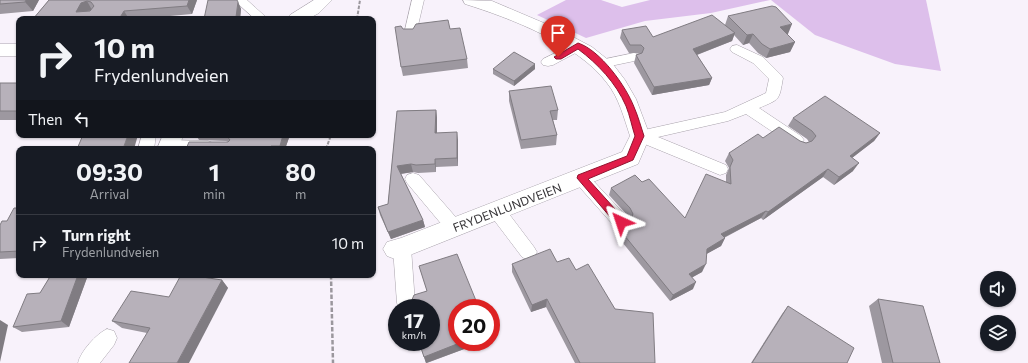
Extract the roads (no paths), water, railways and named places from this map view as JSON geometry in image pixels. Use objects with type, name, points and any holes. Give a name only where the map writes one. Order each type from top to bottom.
[{"type":"street","points":[[301,16],[324,0]]},
{"type":"street","points":[[471,0],[497,9],[571,41],[594,58],[614,78],[630,106],[640,136]]},
{"type":"street","name":"FRYDENLUNDVEIEN","points":[[399,249],[630,158],[640,136]]},
{"type":"lane","points":[[240,0],[259,16]]},
{"type":"lane","points":[[410,34],[418,0]]},
{"type":"lane","points":[[548,62],[578,46]]},
{"type":"lane","points":[[640,136],[728,116],[773,96],[776,78],[758,60],[736,49]]},
{"type":"lane","points":[[601,64],[634,57]]},
{"type":"lane","points":[[747,107],[801,144]]},
{"type":"lane","points":[[640,136],[720,168]]},
{"type":"lane","points":[[170,143],[203,146]]},
{"type":"lane","points":[[581,178],[621,222]]},
{"type":"lane","points":[[413,179],[454,227]]},
{"type":"lane","points":[[497,211],[528,252]]},
{"type":"lane","points":[[399,249],[405,299]]},
{"type":"lane","points":[[89,363],[88,362],[107,338]]}]
